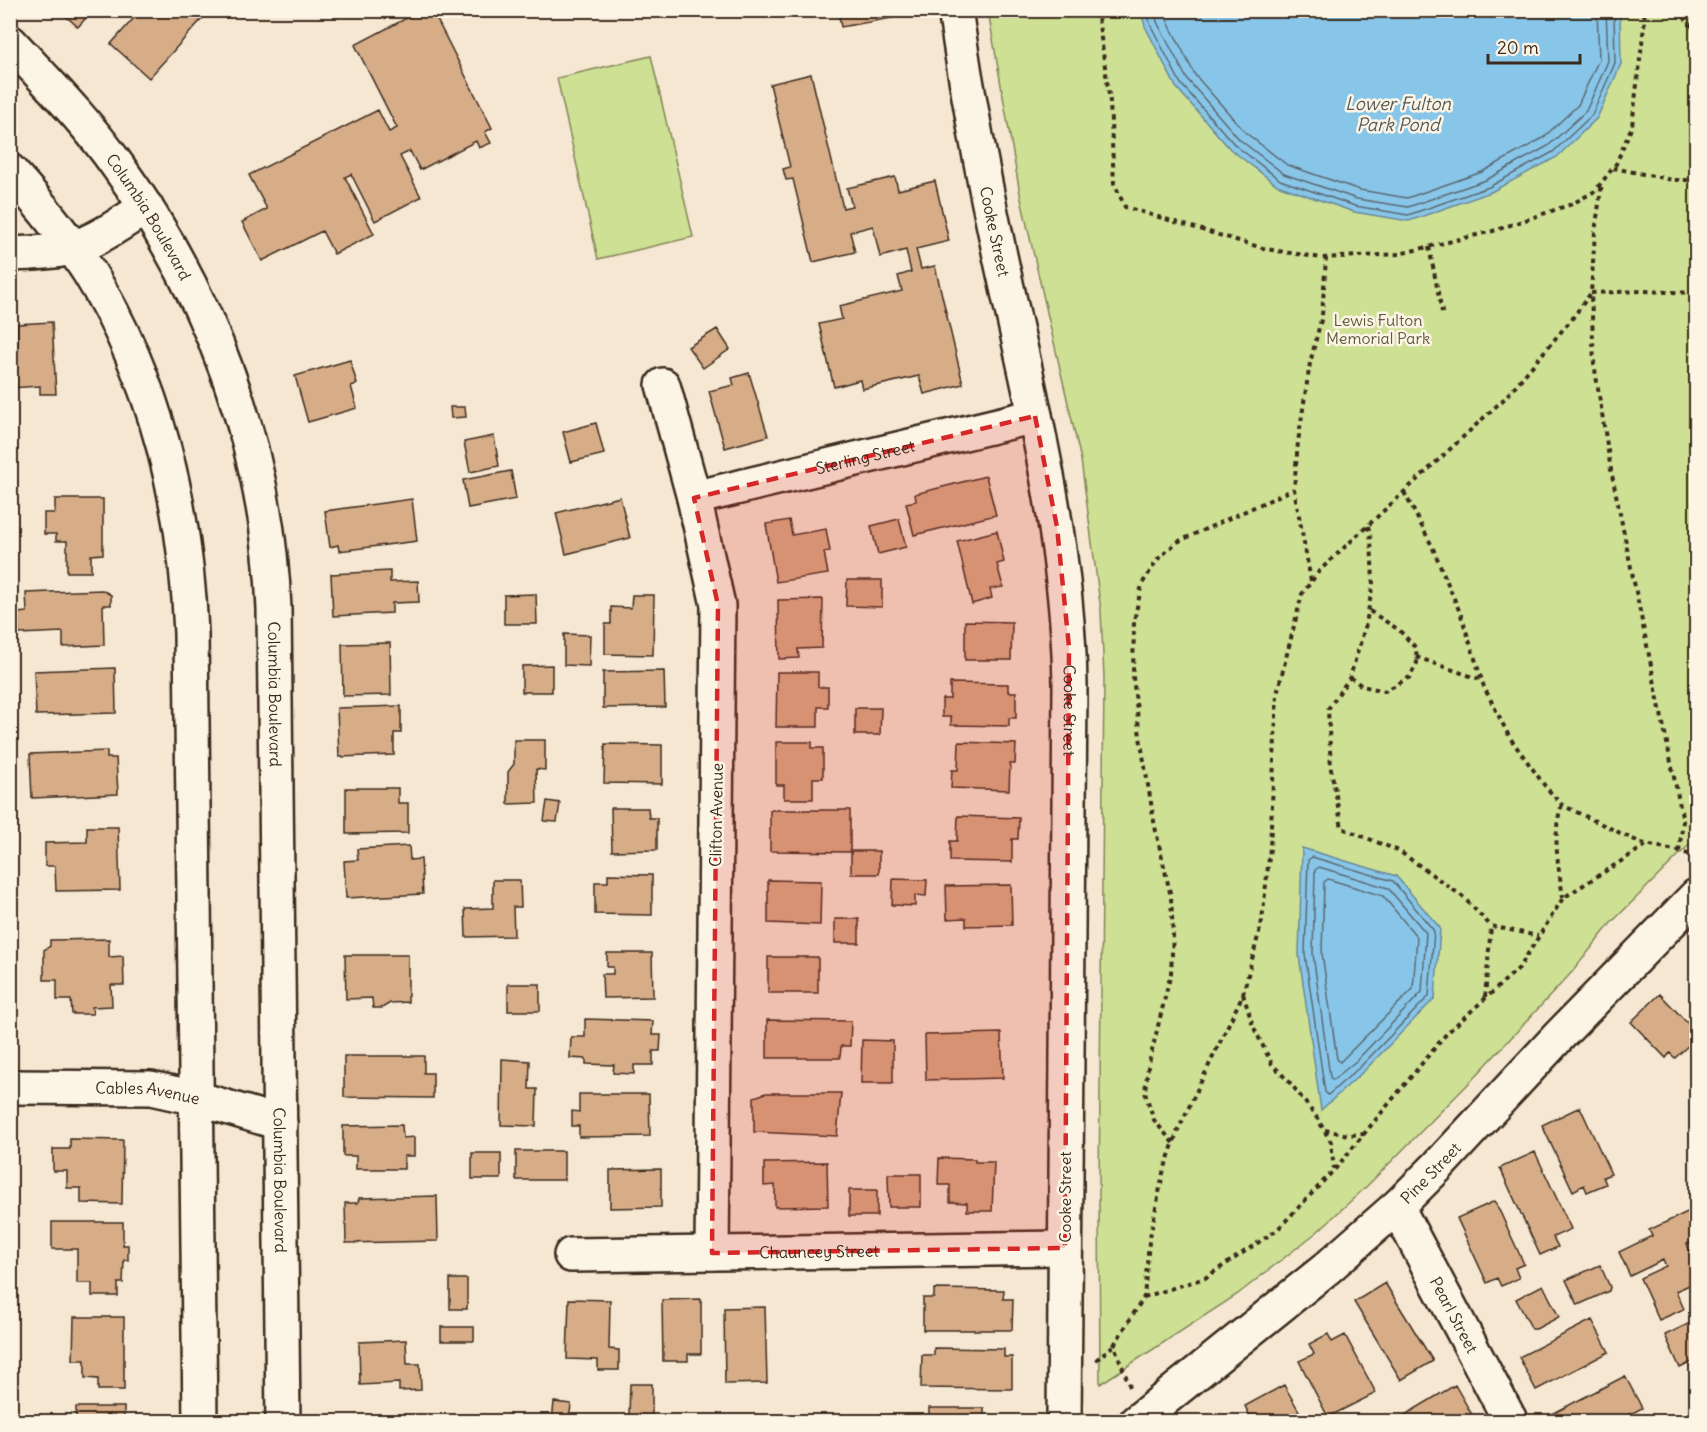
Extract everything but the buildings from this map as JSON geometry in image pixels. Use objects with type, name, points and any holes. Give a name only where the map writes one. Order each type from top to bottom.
[{"type":"street","name":"Cooke Street","points":[[955,10],[982,168],[1057,527],[1066,600],[1069,647],[1064,1422]]},
{"type":"street","name":"Columbia Boulevard","points":[[10,42],[88,128],[146,207],[190,283],[213,333],[254,462],[270,551],[274,609],[283,1422]]},
{"type":"street","points":[[10,171],[53,221],[113,316],[144,386],[172,478],[185,551],[191,633],[200,1422]]},
{"type":"street","points":[[10,254],[41,253],[72,248],[97,237],[146,207]]},
{"type":"street","name":"Clifton Avenue","points":[[663,385],[694,498],[718,605],[712,1253]]},
{"type":"street","name":"Sterling Street","points":[[694,498],[1035,416]]},
{"type":"street","name":"Pine Street","points":[[1136,1422],[1326,1269],[1397,1207],[1696,896]]},
{"type":"street","name":"Cables Avenue","points":[[10,1087],[143,1086],[196,1098],[280,1123]]},
{"type":"street","name":"Pearl Street","points":[[1397,1207],[1511,1422]]},
{"type":"street","name":"Chauncey Street","points":[[571,1255],[1065,1248]]},
{"type":"path","points":[[1096,10],[1110,102],[1114,183],[1125,207],[1266,249],[1326,258],[1399,254],[1429,247],[1493,231],[1572,204],[1595,191],[1613,168],[1632,126],[1645,18],[1643,10]]},
{"type":"path","points":[[1678,10],[1696,31]]},
{"type":"path","points":[[1613,168],[1673,180],[1696,180]]},
{"type":"path","points":[[1602,183],[1595,232],[1592,293],[1594,363],[1611,470],[1683,821],[1679,851]]},
{"type":"path","points":[[1429,247],[1443,317]]},
{"type":"path","points":[[1311,582],[1294,489],[1298,442],[1310,363],[1322,316],[1326,258]]},
{"type":"path","points":[[1093,1363],[1114,1345],[1144,1298],[1149,1242],[1163,1173],[1173,1143],[1243,994],[1264,911],[1270,848],[1277,694],[1302,594],[1320,570],[1505,398],[1592,293],[1643,291],[1696,293]]},
{"type":"path","points":[[1173,1143],[1154,1120],[1145,1092],[1148,1067],[1171,973],[1173,935],[1171,897],[1155,827],[1140,737],[1133,677],[1134,621],[1142,585],[1158,559],[1177,542],[1294,489]]},
{"type":"path","points":[[1404,492],[1432,546],[1461,615],[1482,680],[1510,738],[1545,786],[1562,805],[1641,843],[1694,856]]},
{"type":"path","points":[[1368,526],[1371,539],[1373,582],[1368,610],[1350,677],[1328,709],[1331,769],[1342,828],[1399,851],[1462,896],[1491,926],[1538,936]]},
{"type":"path","points":[[1350,677],[1362,686],[1385,691],[1410,677],[1417,663],[1416,648],[1399,630],[1368,610]]},
{"type":"path","points":[[1416,657],[1482,680]]},
{"type":"path","points":[[1562,805],[1557,819],[1558,858],[1563,898]]},
{"type":"path","points":[[1144,1298],[1205,1278],[1278,1230],[1334,1170],[1447,1033],[1519,968],[1563,898],[1648,844]]},
{"type":"path","points":[[1485,999],[1491,926]]},
{"type":"path","points":[[1243,994],[1253,1026],[1272,1064],[1292,1085],[1331,1142],[1334,1170]]},
{"type":"path","points":[[1324,1130],[1348,1135],[1364,1134]]},
{"type":"path","points":[[1114,1345],[1131,1388]]},
{"type":"highlighted area","points":[[1035,416],[1057,527],[1069,647],[1065,1248],[712,1253],[718,605],[694,498]]},
{"type":"green space","name":"Lewis Fulton Memorial Park","points":[[988,11],[1696,11],[1696,838],[1611,923],[1573,971],[1473,1079],[1366,1187],[1317,1232],[1238,1294],[1100,1384],[1099,1190],[1104,678],[1101,611],[1081,460],[1021,199]]},
{"type":"green space","points":[[651,56],[693,237],[598,259],[557,78]]},
{"type":"water","name":"Lower Fulton Park Pond","points":[[1141,11],[1620,11],[1621,64],[1597,118],[1557,157],[1491,192],[1409,221],[1354,212],[1277,185],[1230,149],[1176,87],[1145,26]]},
{"type":"water","points":[[1302,848],[1396,876],[1440,928],[1435,998],[1365,1070],[1321,1110],[1299,955]]}]
